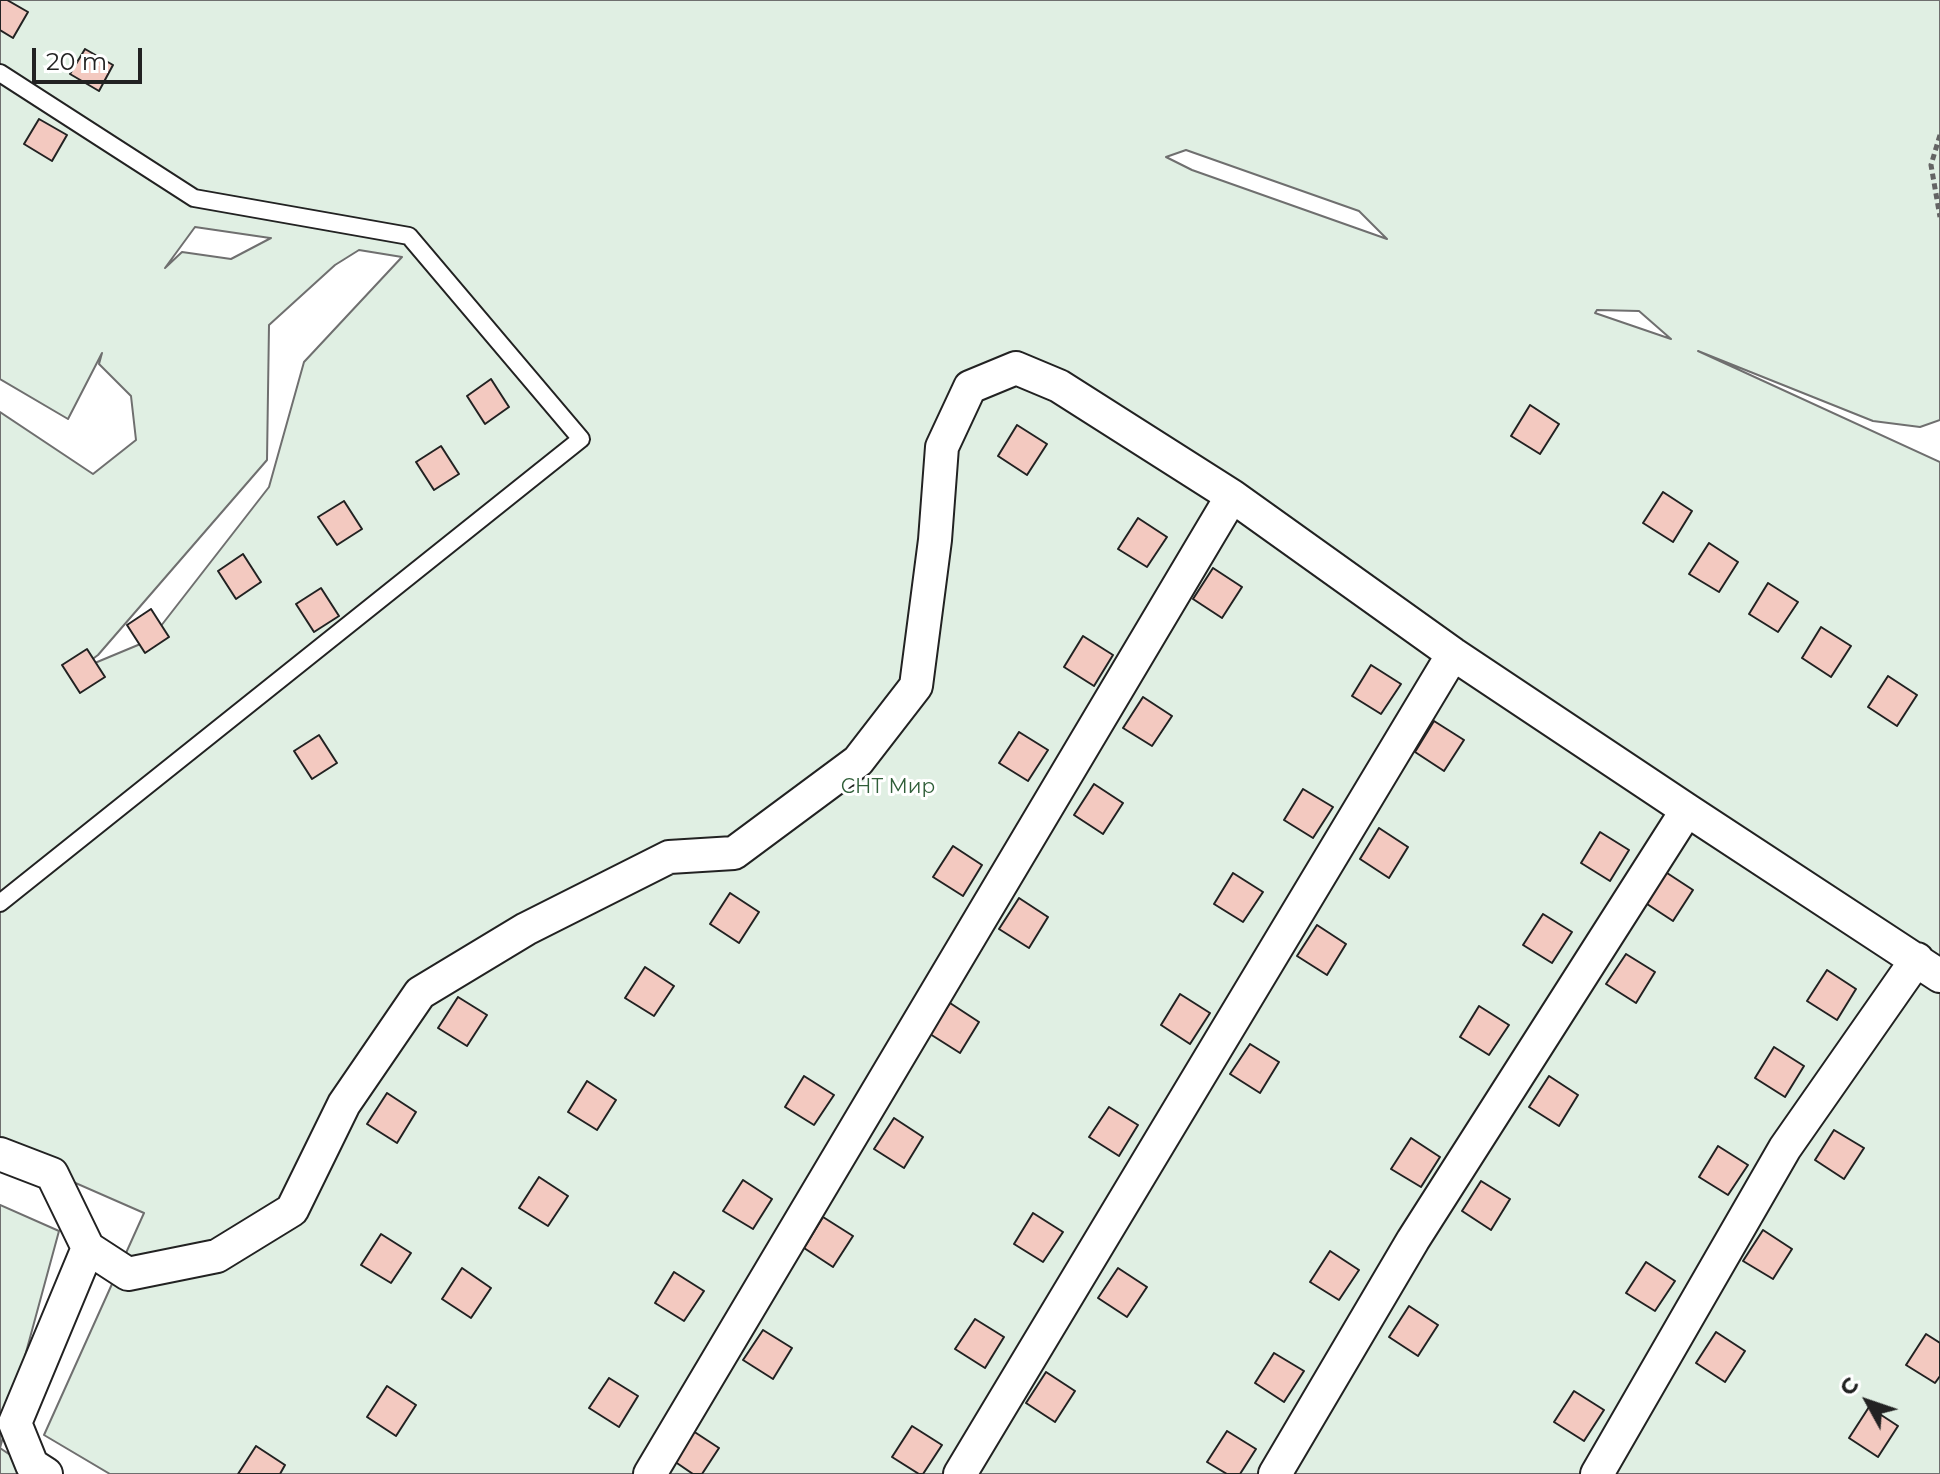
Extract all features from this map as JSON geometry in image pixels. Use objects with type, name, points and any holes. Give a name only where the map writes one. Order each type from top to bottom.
[{"type":"street","points":[[0,1154],[52,1174],[88,1248],[128,1274],[217,1256],[292,1210],[344,1104],[420,993],[526,929],[669,857],[734,853],[858,761],[916,686],[935,540],[942,447],[970,387],[1016,368],[1059,386],[1232,496],[1453,654],[1928,968],[1785,1148],[1597,1474]]},
{"type":"street","points":[[650,1474],[1232,496]]},
{"type":"street","points":[[960,1474],[1453,654]]},
{"type":"street","points":[[1275,1474],[1413,1240],[1687,810]]},
{"type":"street","points":[[46,1474],[32,1465],[15,1423],[88,1248]]},
{"type":"lane","points":[[0,73],[194,198],[409,236],[581,439],[0,903]]},
{"type":"path","points":[[1940,135],[1931,165],[1940,217]]},
{"type":"green space","name":"СНТ Мир","points":[[0,0],[1940,0],[1940,420],[1920,427],[1873,421],[1698,351],[1940,462],[1940,1474],[110,1474],[44,1435],[144,1213],[0,1150],[0,412],[93,474],[136,440],[131,396],[99,364],[102,353],[68,419],[0,379]],"holes":[[[1186,150],[1359,211],[1387,239],[1192,170],[1166,157]],[[195,227],[271,238],[231,259],[182,252],[165,268]],[[359,250],[402,257],[304,362],[269,487],[150,640],[78,670],[98,655],[267,460],[269,325],[335,265]],[[1597,310],[1639,311],[1671,339],[1595,313]]]},
{"type":"green space","points":[[0,1205],[59,1231],[0,1448]]},
{"type":"green space","points":[[0,1448],[39,1474],[0,1474]]},
{"type":"building","points":[[0,0],[7,0],[28,12],[13,38],[0,30]]},
{"type":"building","points":[[85,49],[113,65],[99,91],[70,74]]},
{"type":"building","points":[[39,119],[67,135],[52,161],[24,144]]},
{"type":"building","points":[[491,379],[509,407],[485,424],[467,396]]},
{"type":"building","points":[[1530,405],[1559,424],[1540,454],[1511,436]]},
{"type":"building","points":[[1017,425],[1047,444],[1027,475],[998,456]]},
{"type":"building","points":[[441,446],[459,474],[434,490],[416,462]]},
{"type":"building","points":[[1663,492],[1692,511],[1673,542],[1643,523]]},
{"type":"building","points":[[344,501],[362,529],[337,545],[318,517]]},
{"type":"building","points":[[1138,518],[1167,537],[1147,567],[1118,549]]},
{"type":"building","points":[[1709,543],[1738,562],[1719,592],[1689,574]]},
{"type":"building","points":[[243,554],[261,582],[236,599],[218,571]]},
{"type":"building","points":[[1213,568],[1242,587],[1222,618],[1193,599]]},
{"type":"building","points":[[1768,583],[1798,602],[1778,632],[1749,614]]},
{"type":"building","points":[[321,588],[339,616],[314,632],[296,604]]},
{"type":"building","points":[[151,609],[169,637],[145,653],[127,625]]},
{"type":"building","points":[[1821,627],[1851,646],[1831,677],[1802,658]]},
{"type":"building","points":[[1083,636],[1113,655],[1094,686],[1064,667]]},
{"type":"building","points":[[87,649],[105,677],[80,693],[62,665]]},
{"type":"building","points":[[1371,665],[1401,684],[1381,714],[1352,696]]},
{"type":"building","points":[[1888,676],[1917,695],[1897,726],[1868,707]]},
{"type":"building","points":[[1143,697],[1172,716],[1152,746],[1123,728]]},
{"type":"building","points":[[1434,721],[1464,740],[1444,771],[1415,752]]},
{"type":"building","points":[[1019,732],[1048,750],[1028,781],[999,763]]},
{"type":"building","points":[[319,735],[337,763],[312,779],[294,751]]},
{"type":"building","points":[[1094,784],[1123,803],[1103,834],[1074,815]]},
{"type":"building","points":[[1303,789],[1333,807],[1313,838],[1284,820]]},
{"type":"building","points":[[1379,828],[1408,847],[1389,878],[1360,859]]},
{"type":"building","points":[[1600,832],[1629,850],[1610,881],[1581,863]]},
{"type":"building","points":[[953,846],[982,865],[963,896],[933,877]]},
{"type":"building","points":[[1664,871],[1693,890],[1673,921],[1644,902]]},
{"type":"building","points":[[1233,873],[1263,892],[1243,922],[1214,904]]},
{"type":"building","points":[[730,893],[759,912],[739,943],[710,924]]},
{"type":"building","points":[[1019,898],[1048,917],[1029,948],[999,929]]},
{"type":"building","points":[[1543,914],[1572,932],[1552,963],[1523,945]]},
{"type":"building","points":[[1317,925],[1346,944],[1327,975],[1297,956]]},
{"type":"building","points":[[1626,954],[1655,972],[1636,1003],[1606,984]]},
{"type":"building","points":[[645,967],[674,986],[654,1016],[625,998]]},
{"type":"building","points":[[1827,970],[1856,989],[1837,1020],[1807,1001]]},
{"type":"building","points":[[1180,994],[1210,1013],[1190,1044],[1161,1025]]},
{"type":"building","points":[[458,997],[487,1015],[467,1046],[438,1028]]},
{"type":"building","points":[[950,1003],[979,1022],[960,1053],[930,1034]]},
{"type":"building","points":[[1479,1006],[1509,1025],[1489,1055],[1460,1037]]},
{"type":"building","points":[[1250,1044],[1279,1062],[1260,1093],[1230,1074]]},
{"type":"building","points":[[1774,1047],[1804,1066],[1785,1097],[1755,1078]]},
{"type":"building","points":[[804,1076],[834,1095],[814,1125],[785,1107]]},
{"type":"building","points":[[1549,1076],[1578,1095],[1559,1126],[1529,1107]]},
{"type":"building","points":[[587,1081],[616,1100],[597,1130],[568,1112]]},
{"type":"building","points":[[387,1093],[416,1112],[397,1143],[367,1124]]},
{"type":"building","points":[[1109,1107],[1138,1125],[1119,1156],[1089,1137]]},
{"type":"building","points":[[894,1118],[923,1137],[904,1168],[874,1149]]},
{"type":"building","points":[[1834,1130],[1864,1148],[1844,1179],[1815,1160]]},
{"type":"building","points":[[1411,1138],[1440,1157],[1421,1187],[1391,1169]]},
{"type":"building","points":[[1718,1146],[1748,1165],[1728,1195],[1699,1177]]},
{"type":"building","points":[[539,1177],[568,1196],[548,1226],[519,1208]]},
{"type":"building","points":[[743,1180],[772,1199],[753,1229],[723,1211]]},
{"type":"building","points":[[1481,1181],[1510,1199],[1491,1230],[1462,1211]]},
{"type":"building","points":[[1033,1213],[1063,1232],[1043,1262],[1014,1244]]},
{"type":"building","points":[[823,1217],[853,1236],[833,1267],[804,1248]]},
{"type":"building","points":[[1763,1230],[1792,1249],[1773,1279],[1743,1261]]},
{"type":"building","points":[[381,1234],[411,1253],[391,1283],[361,1265]]},
{"type":"building","points":[[1330,1251],[1359,1270],[1339,1300],[1310,1282]]},
{"type":"building","points":[[1646,1262],[1675,1281],[1655,1311],[1626,1293]]},
{"type":"building","points":[[462,1268],[491,1288],[471,1318],[442,1299]]},
{"type":"building","points":[[1118,1268],[1147,1287],[1127,1317],[1098,1298]]},
{"type":"building","points":[[674,1272],[704,1291],[684,1321],[655,1303]]},
{"type":"building","points":[[1409,1306],[1438,1325],[1418,1356],[1389,1337]]},
{"type":"building","points":[[975,1319],[1004,1337],[985,1368],[955,1349]]},
{"type":"building","points":[[763,1330],[792,1348],[773,1379],[743,1360]]},
{"type":"building","points":[[1716,1332],[1745,1351],[1725,1382],[1696,1363]]},
{"type":"building","points":[[1926,1334],[1940,1343],[1940,1376],[1935,1383],[1906,1365]]},
{"type":"building","points":[[1274,1353],[1304,1371],[1284,1402],[1255,1383]]},
{"type":"building","points":[[1046,1372],[1075,1391],[1055,1422],[1026,1403]]},
{"type":"building","points":[[609,1378],[638,1396],[619,1427],[589,1408]]},
{"type":"building","points":[[387,1386],[416,1405],[396,1436],[367,1417]]},
{"type":"building","points":[[1574,1391],[1604,1410],[1584,1441],[1554,1422]]},
{"type":"building","points":[[1869,1407],[1898,1426],[1878,1457],[1849,1438]]},
{"type":"building","points":[[912,1426],[942,1445],[923,1474],[892,1457]]},
{"type":"building","points":[[690,1429],[719,1448],[702,1474],[693,1474],[671,1459]]},
{"type":"building","points":[[1227,1431],[1256,1449],[1240,1474],[1227,1474],[1207,1462]]},
{"type":"building","points":[[256,1446],[285,1465],[280,1474],[238,1474]]}]
